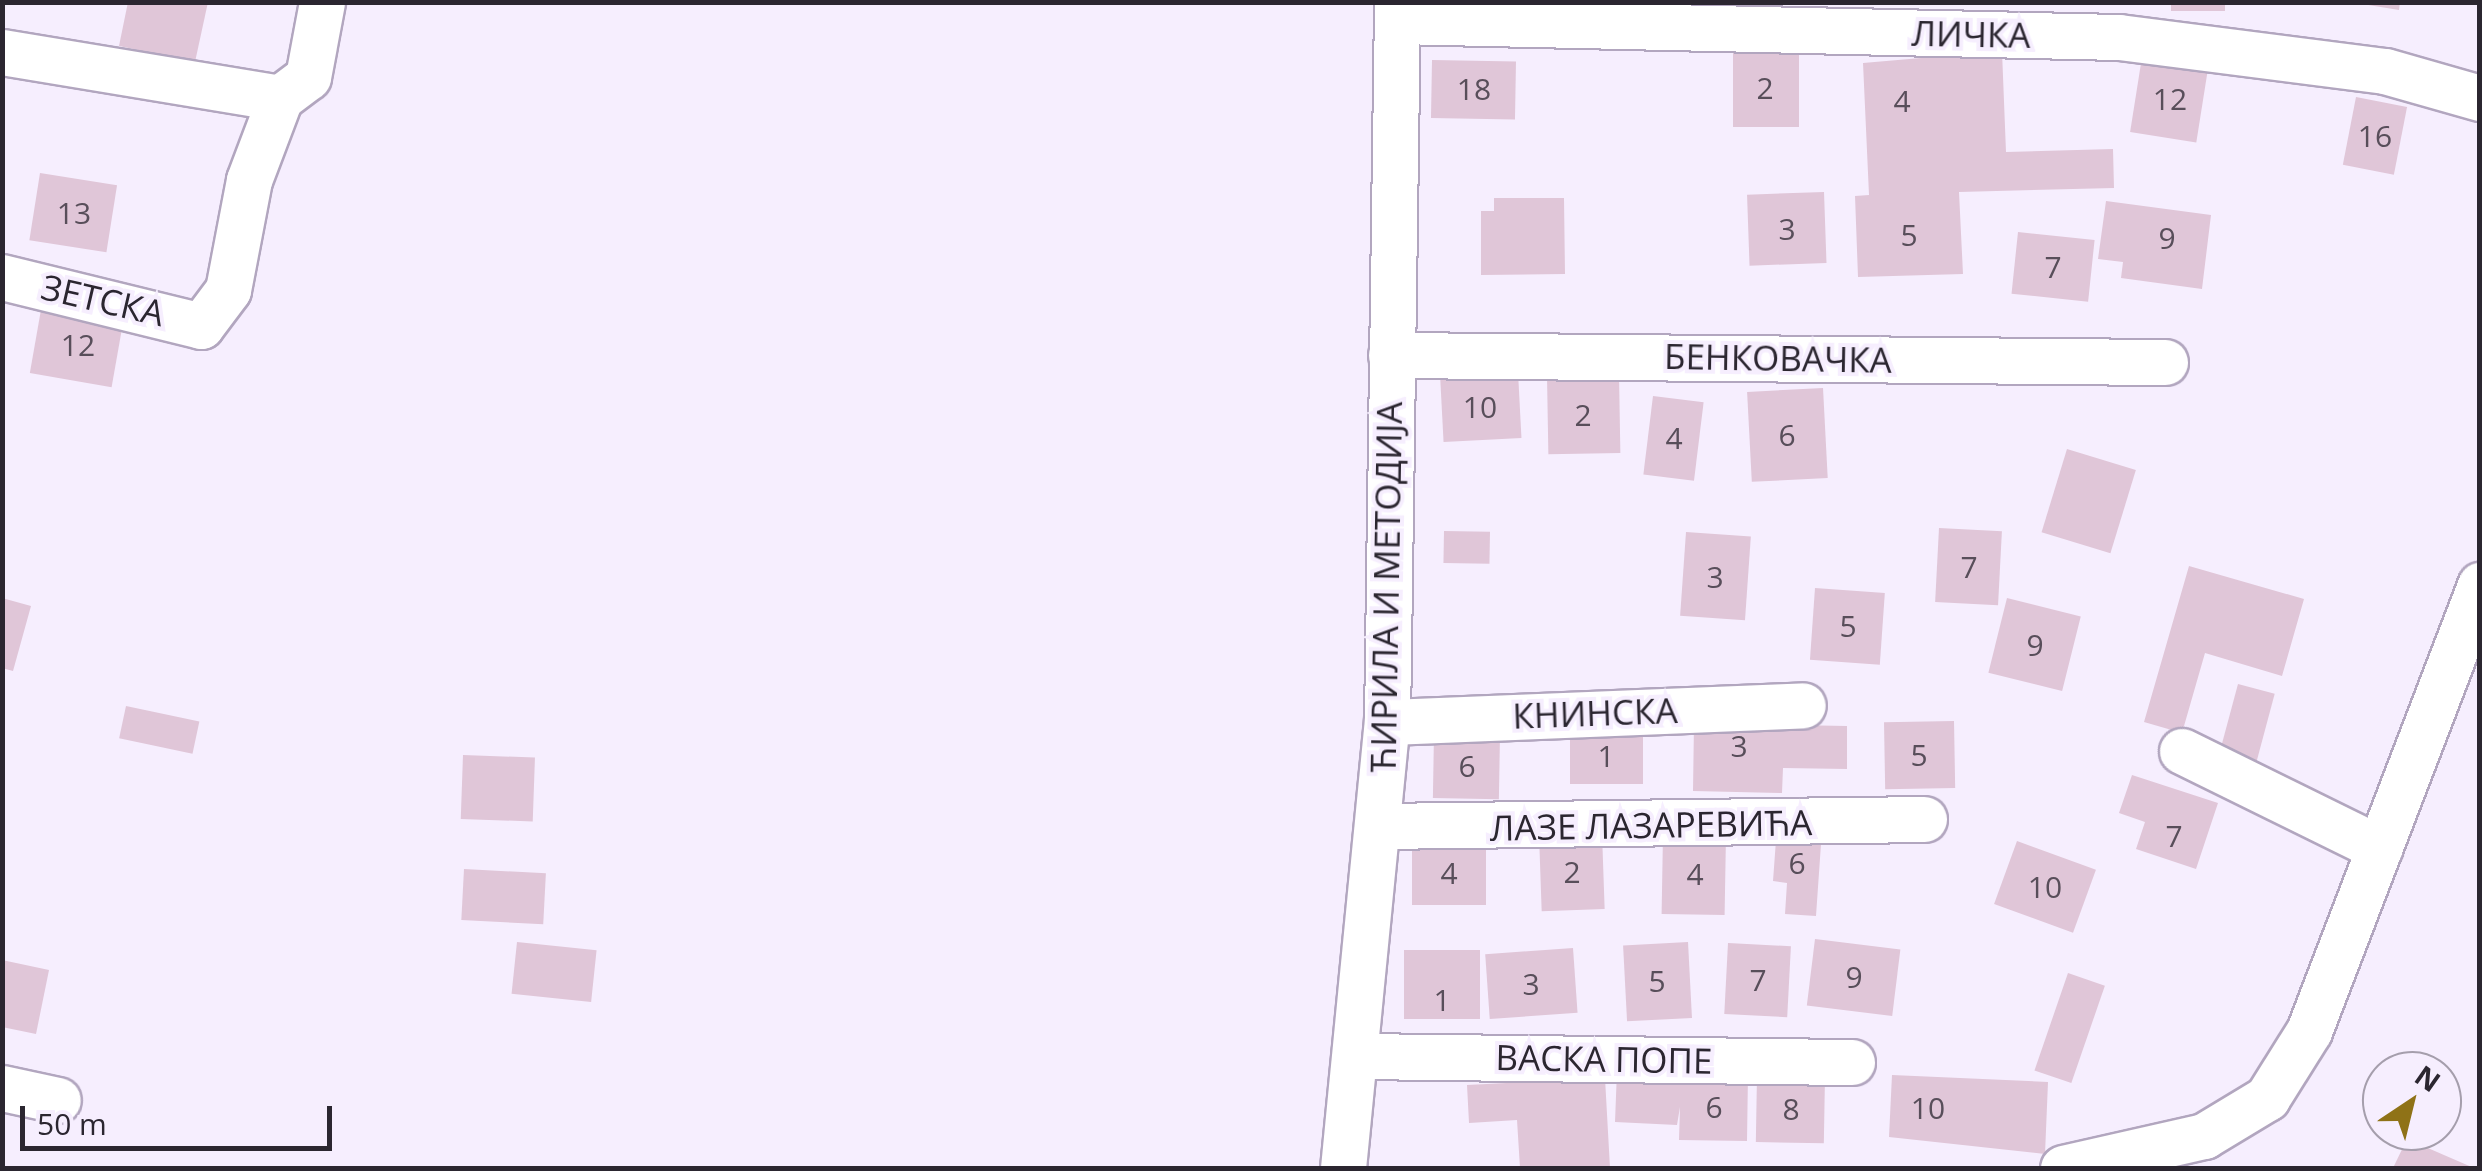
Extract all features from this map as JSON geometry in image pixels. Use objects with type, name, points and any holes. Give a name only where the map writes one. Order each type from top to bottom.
[{"type":"street","points":[[2,52],[280,98],[308,78],[322,2]]},
{"type":"street","name":"ЛИЧКА","points":[[1397,12],[2119,37],[2385,71],[2480,98]]},
{"type":"street","name":"ЋИРИЛА И МЕТОДИЈА","points":[[1343,1168],[1387,722],[1397,12]]},
{"type":"street","name":"ЗЕТСКА","points":[[2,278],[110,296],[202,326],[228,290],[249,180],[280,98]]},
{"type":"street","name":"БЕНКОВАЧКА","points":[[1391,355],[2166,362]]},
{"type":"street","points":[[2064,1168],[2204,1136],[2267,1098],[2309,1031],[2480,585]]},
{"type":"street","name":"КНИНСКА","points":[[1387,722],[1803,705]]},
{"type":"street","points":[[2182,752],[2379,848]]},
{"type":"street","name":"ЛАЗЕ ЛАЗАРЕВИЋА","points":[[1378,826],[1924,819]]},
{"type":"street","name":"ВАСКА ПОПЕ","points":[[1357,1056],[1852,1062]]},
{"type":"street","points":[[2,1088],[58,1100]]},
{"type":"building","points":[[128,2],[208,2],[195,62],[119,46]]},
{"type":"building","points":[[2171,2],[2225,2],[2225,11],[2171,11]]},
{"type":"building","points":[[2350,2],[2400,2],[2399,10]]},
{"type":"building","points":[[1733,48],[1799,48],[1799,127],[1733,127]]},
{"type":"building","points":[[2002,51],[2006,152],[2113,149],[2114,188],[1959,192],[1963,274],[1858,277],[1855,196],[1869,195],[1863,63]]},
{"type":"building","points":[[2142,57],[2208,67],[2196,143],[2130,132]]},
{"type":"building","points":[[1432,60],[1516,61],[1515,119],[1431,118]]},
{"type":"building","points":[[2356,97],[2407,107],[2394,175],[2343,165]]},
{"type":"building","points":[[40,173],[117,185],[106,252],[29,240]]},
{"type":"building","points":[[1824,192],[1826,263],[1750,266],[1747,195]]},
{"type":"building","points":[[1494,198],[1564,198],[1565,274],[1481,275],[1481,211],[1494,211]]},
{"type":"building","points":[[2106,201],[2211,215],[2202,289],[2121,278],[2123,262],[2098,259]]},
{"type":"building","points":[[2018,232],[2095,240],[2088,302],[2012,294]]},
{"type":"building","points":[[42,304],[124,318],[112,387],[30,373]]},
{"type":"building","points":[[1518,372],[1521,438],[1444,442],[1440,376]]},
{"type":"building","points":[[1619,375],[1620,453],[1548,454],[1547,376]]},
{"type":"building","points":[[1823,388],[1828,478],[1752,482],[1747,392]]},
{"type":"building","points":[[1653,396],[1704,402],[1694,481],[1643,474]]},
{"type":"building","points":[[2067,449],[2136,470],[2110,553],[2042,532]]},
{"type":"building","points":[[1939,528],[2002,531],[1998,605],[1935,602]]},
{"type":"building","points":[[1444,531],[1490,532],[1489,564],[1443,563]]},
{"type":"building","points":[[1686,532],[1751,537],[1745,620],[1680,616]]},
{"type":"building","points":[[2189,566],[2304,599],[2282,676],[2205,653],[2182,733],[2144,722]]},
{"type":"building","points":[[1815,588],[1885,593],[1880,665],[1810,660]]},
{"type":"building","points":[[2,598],[31,606],[13,671],[2,668]]},
{"type":"building","points":[[2007,598],[2081,616],[2062,691],[1988,673]]},
{"type":"building","points":[[2238,684],[2275,694],[2257,761],[2220,752]]},
{"type":"building","points":[[126,706],[199,722],[192,754],[119,738]]},
{"type":"building","points":[[1954,721],[1955,788],[1885,789],[1884,722]]},
{"type":"building","points":[[1694,723],[1847,726],[1847,769],[1783,768],[1782,793],[1693,791]]},
{"type":"building","points":[[1570,727],[1643,727],[1643,784],[1570,784]]},
{"type":"building","points":[[1434,734],[1500,735],[1499,799],[1433,798]]},
{"type":"building","points":[[463,755],[535,758],[533,821],[461,819]]},
{"type":"building","points":[[2132,775],[2218,803],[2196,869],[2136,849],[2145,822],[2119,813]]},
{"type":"building","points":[[1602,833],[1605,909],[1542,911],[1539,835]]},
{"type":"building","points":[[1663,834],[1726,835],[1725,915],[1662,914]]},
{"type":"building","points":[[1776,840],[1821,844],[1816,916],[1785,914],[1787,883],[1773,881]]},
{"type":"building","points":[[1412,841],[1486,841],[1486,905],[1412,905]]},
{"type":"building","points":[[2017,841],[2096,870],[2073,933],[1994,904]]},
{"type":"building","points":[[464,869],[546,873],[543,924],[461,920]]},
{"type":"building","points":[[1815,939],[1900,949],[1892,1016],[1807,1006]]},
{"type":"building","points":[[517,942],[597,950],[591,1002],[512,994]]},
{"type":"building","points":[[1688,942],[1692,1018],[1627,1021],[1623,945]]},
{"type":"building","points":[[1728,943],[1791,946],[1787,1017],[1724,1014]]},
{"type":"building","points":[[1573,948],[1578,1013],[1490,1019],[1485,954]]},
{"type":"building","points":[[1404,950],[1480,950],[1480,1019],[1404,1019]]},
{"type":"building","points":[[2,960],[49,970],[36,1034],[2,1027]]},
{"type":"building","points":[[2068,973],[2105,986],[2071,1083],[2034,1070]]},
{"type":"building","points":[[1617,1070],[1748,1074],[1747,1141],[1679,1140],[1680,1107],[1677,1125],[1615,1122]]},
{"type":"building","points":[[1757,1075],[1825,1076],[1824,1143],[1756,1142]]},
{"type":"building","points":[[1892,1075],[2048,1082],[2045,1154],[1889,1137]]},
{"type":"building","points":[[1605,1078],[1610,1168],[1520,1168],[1517,1120],[1469,1123],[1467,1085]]},
{"type":"building","points":[[2401,1151],[2435,1151],[2474,1168],[2393,1168]]}]
